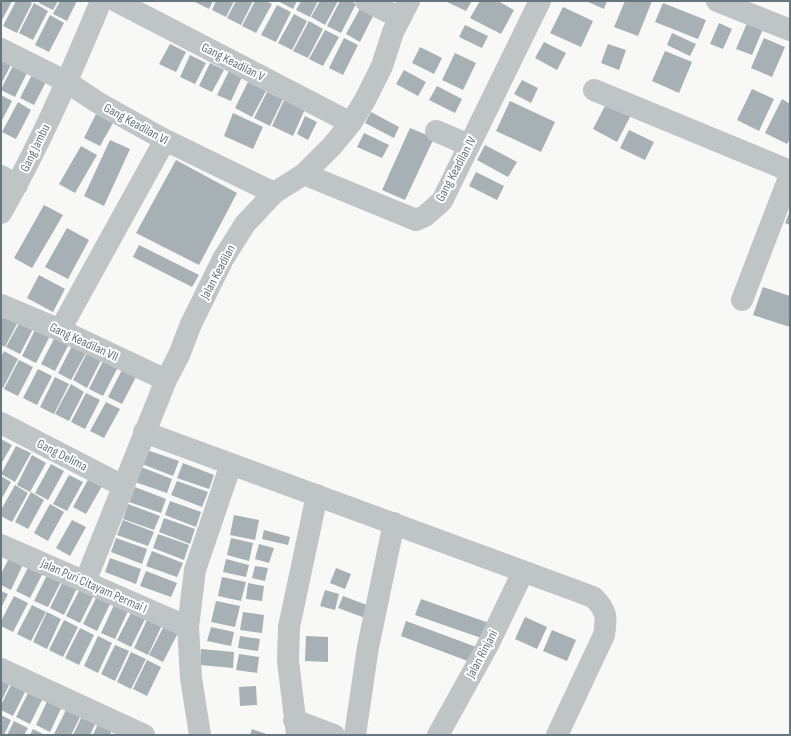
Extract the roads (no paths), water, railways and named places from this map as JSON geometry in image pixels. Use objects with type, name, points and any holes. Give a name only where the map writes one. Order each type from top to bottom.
[{"type":"street","name":"Gang Jambu","points":[[1,213],[9,180],[67,82],[101,1]]},
{"type":"street","name":"Gang Keadilan V","points":[[116,1],[351,122]]},
{"type":"street","points":[[366,1],[404,10]]},
{"type":"street","name":"Gang Keadilan IV","points":[[304,174],[416,220],[425,216],[442,201],[540,1]]},
{"type":"street","points":[[717,1],[790,30]]},
{"type":"street","name":"Jalan Keadilan","points":[[85,582],[166,380],[179,355],[191,324],[223,259],[245,224],[274,193],[304,174],[332,146],[351,122],[365,100],[382,66],[393,32],[404,10]]},
{"type":"street","name":"Gang Keadilan VI","points":[[1,49],[67,82],[97,102],[165,140],[274,193]]},
{"type":"street","points":[[594,90],[790,171]]},
{"type":"street","points":[[436,131],[470,145]]},
{"type":"street","points":[[60,330],[165,140]]},
{"type":"street","points":[[742,300],[790,175]]},
{"type":"street","name":"Gang Keadilan VII","points":[[1,305],[60,330],[166,380]]},
{"type":"street","name":"Gang Delima","points":[[1,423],[123,486]]},
{"type":"street","points":[[144,432],[593,597],[602,605],[605,614],[606,623],[604,635],[557,735]]},
{"type":"street","points":[[200,735],[191,678],[188,627],[195,570],[231,464]]},
{"type":"street","points":[[317,495],[289,627],[288,661],[296,728],[334,735]]},
{"type":"street","points":[[355,735],[368,647],[394,523]]},
{"type":"street","name":"Jalan Puri Citayam Permai I","points":[[1,545],[188,627]]},
{"type":"street","name":"Jalan Rinjani","points":[[438,735],[488,645],[523,572]]},
{"type":"street","points":[[1,669],[144,735]]}]
